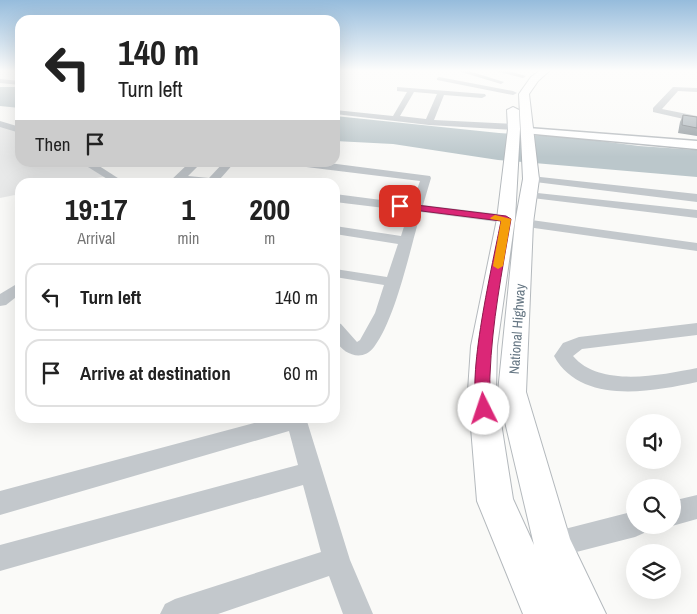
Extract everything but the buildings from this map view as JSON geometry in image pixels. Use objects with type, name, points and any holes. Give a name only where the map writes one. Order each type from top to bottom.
[{"type":"highway","name":"National Highway","points":[[517,100],[522,129],[512,392],[552,545],[585,614]]},
{"type":"highway","name":"National Highway","points":[[522,129],[520,198],[484,346],[482,390],[495,501],[544,614]]},
{"type":"highway","points":[[484,346],[515,352]]},
{"type":"main road","points":[[522,129],[697,145]]},
{"type":"street","points":[[397,115],[410,100]]},
{"type":"street","points":[[429,122],[435,100]]},
{"type":"street","points":[[666,100],[656,110],[697,119]]},
{"type":"street","points":[[340,113],[522,129]]},
{"type":"street","points":[[0,124],[15,128]]},
{"type":"street","points":[[94,167],[112,178]]},
{"type":"street","points":[[178,178],[191,167]]},
{"type":"street","points":[[216,178],[226,167]]},
{"type":"street","points":[[332,167],[426,178],[383,313],[367,344],[360,349],[352,348],[340,334]]},
{"type":"street","points":[[520,198],[697,214]]},
{"type":"street","points":[[520,198],[697,247]]},
{"type":"street","points":[[340,199],[417,208],[520,198],[697,198]]},
{"type":"street","points":[[340,231],[406,241]]},
{"type":"street","points":[[340,273],[392,282]]},
{"type":"street","points":[[0,301],[15,290]]},
{"type":"street","points":[[697,330],[579,343],[569,348],[563,356],[568,366],[583,377],[609,384],[676,380],[697,375]]},
{"type":"street","points":[[0,504],[283,423]]},
{"type":"street","points":[[298,423],[337,560],[358,614]]},
{"type":"street","points":[[0,558],[311,472]]},
{"type":"street","points":[[681,512],[697,508]]},
{"type":"street","points":[[552,545],[626,526]]},
{"type":"street","points":[[175,614],[337,560]]},
{"type":"shaded area","points":[[0,100],[15,100],[15,108],[0,106]]},
{"type":"shaded area","points":[[340,117],[499,133],[577,138],[639,146],[697,150],[697,177],[498,160],[393,144],[340,141]]},
{"type":"shaded area","points":[[0,124],[15,129],[15,167],[89,167],[107,176],[96,178],[15,178],[15,195],[0,198]]},
{"type":"slow traffic","points":[[495,218],[506,219],[498,266]]},
{"type":"route","points":[[400,206],[506,219],[484,346],[482,390],[484,409]]}]
